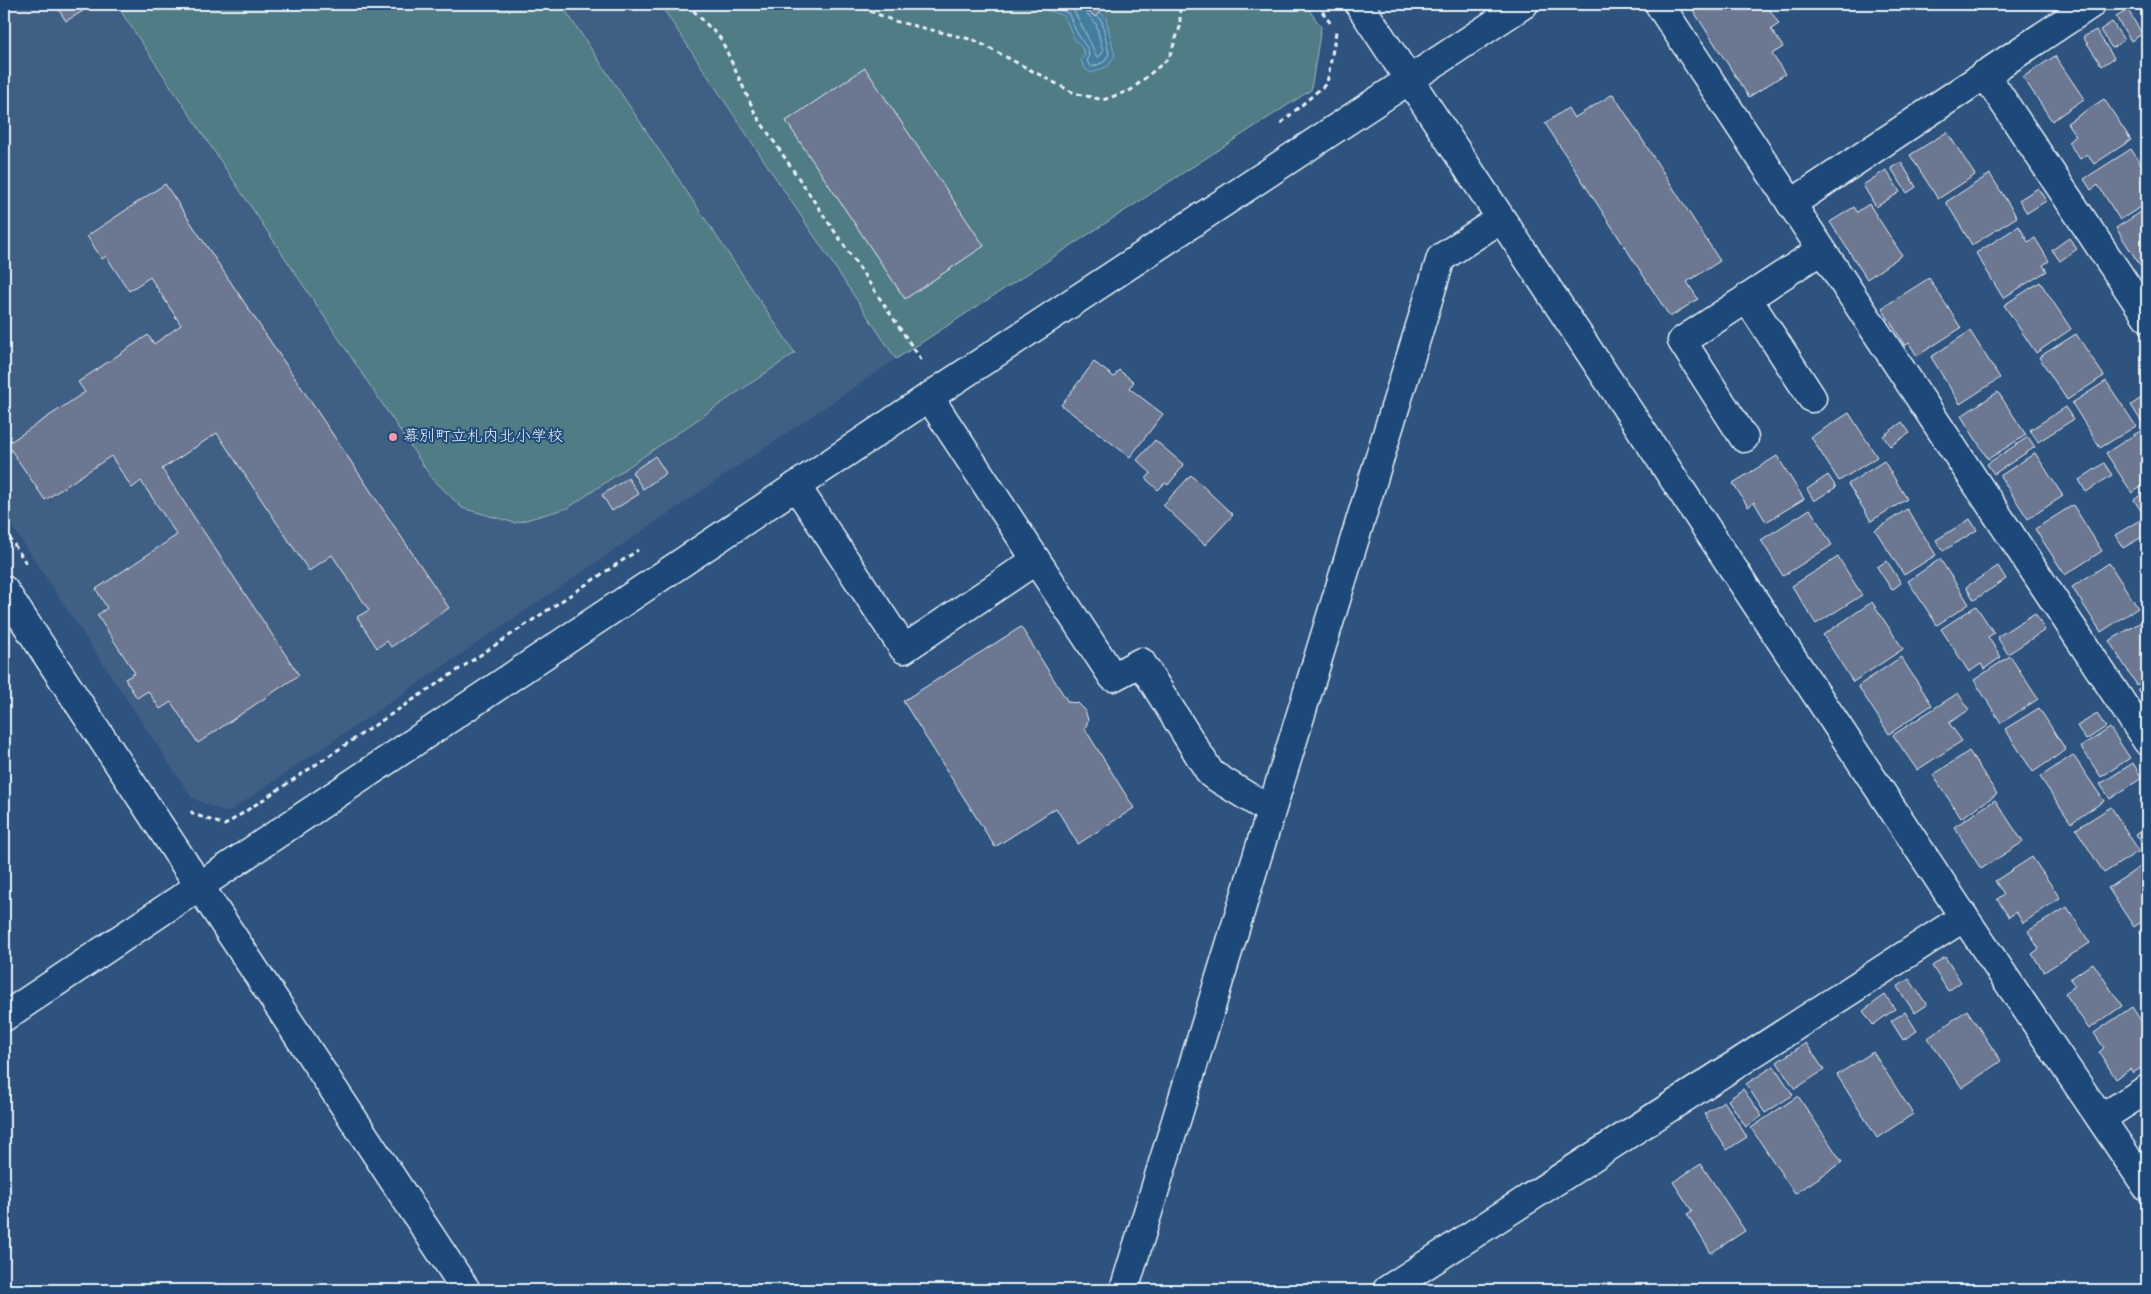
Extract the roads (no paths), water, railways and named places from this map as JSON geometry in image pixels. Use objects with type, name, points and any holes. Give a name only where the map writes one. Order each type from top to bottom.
[{"type":"street","points":[[1359,4],[1964,917],[2147,1187]]},
{"type":"street","points":[[4,1017],[929,397],[1524,4]]},
{"type":"street","points":[[1659,4],[2147,741]]},
{"type":"street","points":[[1791,204],[2091,4]]},
{"type":"street","points":[[1984,74],[2147,317]]},
{"type":"street","points":[[1124,1290],[1441,258],[1500,219]]},
{"type":"street","points":[[1744,438],[1682,341],[1821,250]]},
{"type":"street","points":[[1747,298],[1812,398]]},
{"type":"street","points":[[929,397],[1113,677],[1141,662],[1211,774],[1272,811]]},
{"type":"street","points":[[796,486],[904,649],[1036,560]]},
{"type":"street","points":[[4,590],[466,1290]]},
{"type":"street","points":[[1387,1290],[1964,917]]},
{"type":"street","points":[[2102,1118],[2147,1089]]},
{"type":"water","points":[[1030,4],[1091,4],[1106,18],[1115,56],[1108,66],[1092,73],[1084,68],[1081,60],[1085,55],[1081,46],[1075,40],[1064,16]]},
{"type":"place","name":"幕別町立札内北小学校","points":[[393,437]]}]
